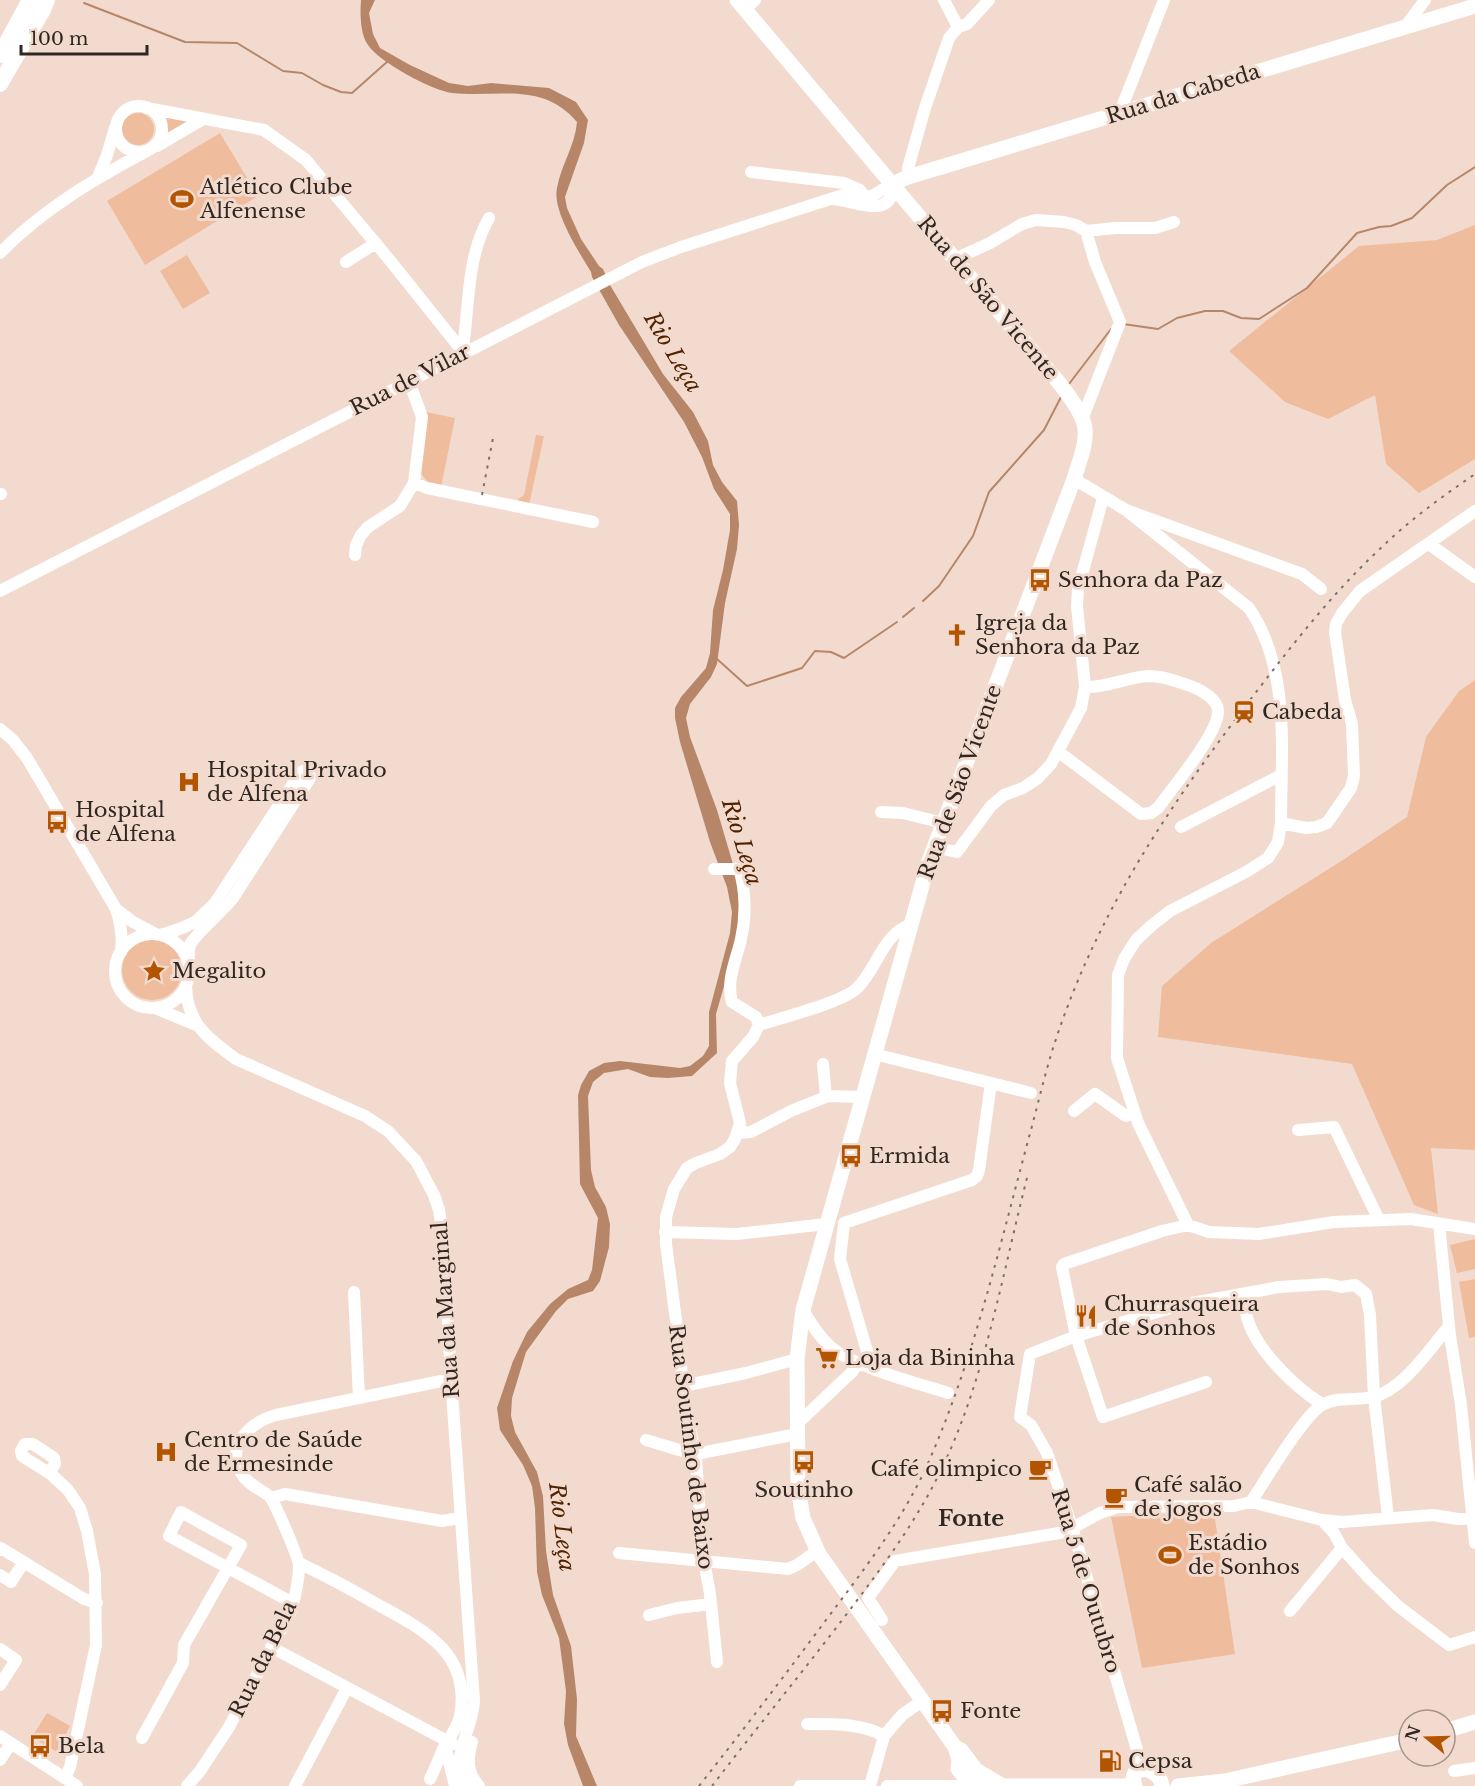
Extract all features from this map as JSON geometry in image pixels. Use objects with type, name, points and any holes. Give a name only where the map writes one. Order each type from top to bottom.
[{"type":"highway","points":[[0,55],[30,0]]},
{"type":"highway","points":[[0,84],[38,20],[47,0]]},
{"type":"main road","name":"Rua de São Vicente","points":[[746,3],[894,187],[1064,389],[1083,417],[1086,430],[1085,444],[1074,479],[934,847],[827,1221]]},
{"type":"main road","name":"Rua da Cabeda","points":[[894,187],[899,181],[908,177],[1475,6]]},
{"type":"main road","points":[[827,1221],[802,1310],[796,1359],[798,1489],[803,1518],[817,1551],[955,1747],[959,1760],[958,1769],[972,1786]]},
{"type":"main road","points":[[1457,1728],[1472,1725]]},
{"type":"main road","points":[[972,1786],[1168,1780],[1183,1786],[1226,1781],[1397,1743]]},
{"type":"main road","points":[[955,1747],[961,1750],[976,1770],[1001,1785]]},
{"type":"main road","points":[[972,1786],[976,1770]]},
{"type":"street","points":[[944,0],[958,27]]},
{"type":"street","points":[[908,177],[908,168],[931,88],[949,38],[958,27],[967,24],[989,0]]},
{"type":"street","points":[[1120,112],[1164,0]]},
{"type":"street","points":[[1405,27],[1425,0]]},
{"type":"street","points":[[98,177],[117,122],[126,110],[132,107],[264,130],[306,160],[464,353]]},
{"type":"street","points":[[117,122],[117,137],[126,149],[140,153],[150,149],[158,142],[162,129],[158,116],[147,108]]},
{"type":"street","points":[[0,253],[49,210],[98,177],[203,118]]},
{"type":"street","points":[[751,172],[844,183],[860,190],[863,195]]},
{"type":"street","name":"Rua de Vilar","points":[[0,591],[642,262],[681,247],[843,195],[872,196],[885,188],[894,187],[892,199],[881,206],[871,207],[833,199]]},
{"type":"street","points":[[464,353],[476,250],[480,234],[489,218]]},
{"type":"street","points":[[955,259],[990,243],[1022,224],[1036,220],[1064,222],[1086,231],[1155,228],[1174,222]]},
{"type":"street","points":[[1083,417],[1120,322],[1095,262],[1086,231]]},
{"type":"street","points":[[346,262],[376,243]]},
{"type":"street","points":[[355,555],[356,545],[361,535],[368,527],[400,506],[414,483],[422,417],[409,381]]},
{"type":"street","points":[[1074,479],[1126,510],[1302,574],[1321,589]]},
{"type":"street","points":[[414,483],[427,488],[593,522]]},
{"type":"street","points":[[934,847],[957,852],[991,806],[1004,795],[1023,788],[1038,778],[1059,752],[1081,708],[1085,687],[1077,606],[1078,589],[1103,498]]},
{"type":"street","points":[[1126,510],[1249,608],[1261,626],[1271,655],[1279,694],[1281,823],[1278,843],[1268,858],[1246,872],[1170,911],[1151,926],[1136,940],[1124,959],[1118,975],[1118,1058],[1133,1113],[1188,1225]]},
{"type":"street","points":[[1281,823],[1306,828],[1327,823],[1351,788],[1354,776],[1352,724],[1345,700],[1335,632],[1336,624],[1342,613],[1360,591],[1475,511]]},
{"type":"street","points":[[1430,544],[1475,577]]},
{"type":"street","points":[[1059,752],[1141,814],[1146,814],[1158,808],[1215,728],[1219,710],[1214,700],[1199,689],[1188,685],[1151,676],[1085,687]]},
{"type":"street","points":[[0,729],[13,740],[27,758],[116,909],[123,939],[115,971],[121,990],[136,1004],[155,1008],[174,1001],[186,986]]},
{"type":"street","points":[[121,952],[132,940],[140,936],[182,928],[195,922],[215,903],[300,773],[303,771],[309,773],[310,778],[227,905],[193,939],[190,946],[189,976],[186,986],[187,1001],[196,1025]]},
{"type":"street","points":[[1181,827],[1281,775]]},
{"type":"street","points":[[881,812],[903,813],[943,823]]},
{"type":"street","points":[[257,861],[258,852],[272,830],[269,821]]},
{"type":"street","points":[[714,869],[739,869],[743,881],[744,925],[729,990],[732,1002],[756,1017],[759,1025]]},
{"type":"street","points":[[116,909],[133,922],[179,945],[186,954],[189,965]]},
{"type":"street","points":[[862,1097],[836,1095],[826,1097],[790,1111],[751,1132],[738,1133],[739,1112],[730,1083],[732,1061],[753,1037],[759,1025],[853,992],[896,934],[910,926]]},
{"type":"street","name":"Rua da Marginal","points":[[155,1008],[196,1025],[236,1059],[365,1116],[387,1131],[416,1161],[434,1195],[444,1242],[451,1379],[474,1701],[471,1722],[454,1737],[461,1750],[459,1767],[462,1780],[460,1785]]},
{"type":"street","points":[[874,1054],[1031,1093]]},
{"type":"street","points":[[823,1064],[826,1097]]},
{"type":"street","points":[[665,1232],[737,1234],[827,1221],[844,1223],[972,1180],[977,1176],[981,1159],[991,1083]]},
{"type":"street","points":[[1074,1111],[1095,1094],[1126,1116],[1133,1113]]},
{"type":"street","points":[[1298,1130],[1334,1127],[1379,1220]]},
{"type":"street","name":"Rua Soutinho de Baixo","points":[[717,1662],[704,1560],[696,1453],[682,1386],[679,1342],[665,1232],[668,1206],[680,1176],[687,1168],[720,1154],[730,1147],[738,1133]]},
{"type":"street","points":[[1206,1382],[1103,1417],[1076,1336],[1062,1267],[1064,1264],[1162,1231],[1188,1225],[1209,1232],[1258,1234],[1334,1222],[1411,1219],[1475,1229]]},
{"type":"street","points":[[844,1223],[840,1259],[872,1368]]},
{"type":"street","points":[[1439,1224],[1449,1326],[1471,1469],[1475,1543]]},
{"type":"street","points":[[1076,1336],[1181,1305],[1279,1287],[1327,1284],[1341,1287],[1356,1285],[1362,1288],[1366,1294],[1370,1315],[1374,1397],[1388,1517]]},
{"type":"street","points":[[354,1292],[359,1398]]},
{"type":"street","points":[[1245,1294],[1246,1314],[1264,1350],[1281,1370],[1322,1404]]},
{"type":"street","points":[[802,1310],[831,1348],[858,1363],[948,1394]]},
{"type":"street","points":[[1251,1502],[1307,1418],[1322,1404],[1374,1397],[1393,1387],[1408,1375],[1449,1326]]},
{"type":"street","name":"Rua 5 de Outubro","points":[[1076,1336],[1030,1354],[1020,1417],[1031,1425],[1047,1453],[1072,1527],[1138,1753],[1139,1780]]},
{"type":"street","points":[[682,1386],[746,1373],[796,1359]]},
{"type":"street","points":[[646,1440],[696,1453],[797,1429],[858,1363]]},
{"type":"street","points":[[430,1782],[454,1737],[461,1710],[461,1688],[455,1667],[439,1643],[410,1622],[299,1563],[271,1498],[247,1481],[241,1473],[238,1463],[238,1444],[248,1430],[263,1419],[276,1415],[451,1379]]},
{"type":"street","points":[[1461,1405],[1475,1410]]},
{"type":"street","points":[[49,1473],[68,1490],[80,1508],[95,1574],[97,1603],[96,1645],[70,1767],[65,1778]]},
{"type":"street","points":[[271,1498],[285,1494],[441,1521],[461,1518]]},
{"type":"street","points":[[882,1620],[868,1598],[895,1561],[1065,1532],[1100,1513],[1118,1508],[1234,1506],[1251,1502],[1322,1520],[1342,1522],[1433,1515],[1474,1518]]},
{"type":"street","points":[[142,1738],[183,1663],[184,1645],[228,1569],[241,1545],[181,1512],[169,1536],[228,1569],[293,1603]]},
{"type":"street","points":[[1322,1520],[1334,1533],[1342,1548],[1398,1605],[1449,1645],[1475,1637]]},
{"type":"street","points":[[0,1550],[2,1548],[84,1599],[97,1603]]},
{"type":"street","points":[[1290,1611],[1342,1548]]},
{"type":"street","points":[[619,1553],[788,1569],[817,1551]]},
{"type":"street","points":[[0,1575],[11,1582],[24,1562]]},
{"type":"street","name":"Rua da Bela","points":[[187,1786],[200,1771],[229,1727],[291,1611],[299,1563]]},
{"type":"street","points":[[649,1616],[677,1608],[711,1604]]},
{"type":"street","name":"Rua da Marginal","points":[[460,1785],[469,1771],[468,1754],[479,1720],[481,1701],[469,1617]]},
{"type":"street","points":[[271,1647],[436,1736],[454,1737]]},
{"type":"street","points":[[0,1649],[16,1660],[0,1685]]},
{"type":"street","points":[[295,1786],[347,1689]]},
{"type":"street","points":[[800,1786],[870,1786],[884,1736],[902,1715],[922,1701]]},
{"type":"street","points":[[807,1724],[834,1724],[876,1731],[884,1736]]},
{"type":"street","points":[[454,1737],[460,1785]]},
{"type":"street","points":[[0,1760],[5,1740],[77,1786]]},
{"type":"street","points":[[461,1750],[464,1765],[479,1786]]},
{"type":"street","points":[[1454,1771],[1475,1768]]},
{"type":"street","points":[[942,1786],[953,1777],[958,1769]]},
{"type":"street","points":[[430,1782],[433,1775],[441,1772],[449,1774],[460,1785]]},
{"type":"street","points":[[887,1786],[972,1786]]},
{"type":"shaded area","points":[[361,0],[375,0],[369,13],[373,34],[380,48],[410,65],[449,83],[468,86],[491,83],[549,88],[576,102],[588,120],[584,143],[565,197],[567,208],[581,239],[603,269],[610,285],[663,374],[693,412],[708,441],[713,465],[722,482],[737,501],[739,525],[737,549],[725,603],[717,664],[711,677],[690,704],[686,718],[690,737],[717,810],[738,881],[741,927],[716,1014],[717,1053],[692,1076],[650,1077],[628,1069],[604,1073],[593,1082],[588,1096],[591,1170],[595,1187],[606,1207],[610,1224],[609,1247],[600,1281],[593,1291],[568,1299],[556,1311],[526,1352],[512,1398],[511,1416],[515,1432],[537,1472],[543,1496],[546,1551],[553,1595],[571,1646],[577,1699],[576,1736],[597,1786],[583,1786],[568,1745],[564,1724],[566,1691],[559,1638],[542,1595],[537,1572],[532,1486],[523,1465],[500,1430],[497,1408],[513,1361],[527,1332],[550,1304],[568,1289],[588,1280],[592,1270],[598,1218],[580,1184],[578,1095],[589,1071],[604,1063],[620,1061],[680,1068],[690,1066],[703,1056],[709,1046],[709,1012],[730,933],[732,912],[727,887],[710,842],[680,742],[675,708],[681,697],[706,668],[710,653],[713,610],[730,530],[730,514],[714,489],[702,457],[684,422],[619,325],[562,219],[557,188],[574,139],[577,122],[563,109],[534,96],[452,93],[432,87],[406,74],[383,59],[368,45],[362,29]]},
{"type":"shaded area","points":[[138,113],[149,118],[154,129],[149,140],[138,145],[127,140],[122,129],[127,118]]},
{"type":"shaded area","points":[[163,116],[188,121],[166,134]]},
{"type":"shaded area","name":"Atlético Clube Alfenense","points":[[220,133],[258,196],[145,265],[107,201]]},
{"type":"shaded area","points":[[1475,225],[1475,459],[1419,493],[1386,464],[1375,395],[1328,419],[1285,402],[1229,351],[1359,246],[1437,240]]},
{"type":"shaded area","points":[[187,255],[210,293],[183,309],[160,271]]},
{"type":"shaded area","points":[[426,412],[455,418],[441,487],[429,484],[420,472]]},
{"type":"shaded area","points":[[536,435],[544,436],[529,505],[519,503],[518,499],[524,495]]},
{"type":"shaded area","points":[[1475,680],[1475,1150],[1431,1148],[1438,1214],[1414,1205],[1352,1064],[1158,1037],[1162,986],[1211,943],[1407,817],[1426,737],[1459,691]]},
{"type":"shaded area","points":[[146,940],[158,940],[169,945],[177,953],[182,970],[180,982],[169,995],[158,1000],[146,1000],[135,995],[127,987],[122,976],[122,964],[127,953],[135,945]]},
{"type":"shaded area","points":[[1475,1239],[1475,1269],[1457,1273],[1450,1245]]},
{"type":"shaded area","points":[[1475,1279],[1475,1337],[1469,1338],[1459,1282]]},
{"type":"shaded area","name":"Estádio de Sonhos","points":[[1214,1512],[1235,1654],[1142,1668],[1111,1517]]},
{"type":"shaded area","points":[[47,1713],[70,1726],[57,1752],[32,1737]]},
{"type":"waterway","points":[[84,3],[185,42],[237,43],[283,71],[302,73],[341,92],[352,93],[388,61]]},
{"type":"waterway","points":[[1123,324],[1158,329],[1177,318],[1205,311],[1223,311],[1241,318],[1259,319],[1307,288],[1357,233],[1391,226],[1412,218],[1447,185],[1475,167]]},
{"type":"waterway","points":[[1069,384],[1111,329]]},
{"type":"waterway","points":[[923,601],[939,586],[973,536],[989,492],[1044,430],[1061,397]]},
{"type":"waterway","points":[[903,617],[914,608]]},
{"type":"waterway","points":[[717,659],[747,686],[802,668],[815,651],[831,652],[844,658],[897,622]]},
{"type":"railway","points":[[482,495],[493,438]]},
{"type":"railway","points":[[699,1786],[874,1556],[900,1517],[932,1454],[976,1333],[1057,1036],[1092,948],[1135,866],[1213,750],[1326,605],[1394,536],[1475,474]]},
{"type":"railway","points":[[712,1786],[877,1573],[913,1521],[934,1485],[971,1396],[1028,1174]]},
{"type":"place","name":"Atlético Clube Alfenense","points":[[182,199]]},
{"type":"place","name":"Senhora da Paz","points":[[1040,580]]},
{"type":"place","name":"Igreja da Senhora da Paz","points":[[957,635]]},
{"type":"place","name":"Cabeda","points":[[1244,712]]},
{"type":"place","name":"Hospital Privado de Alfena","points":[[189,782]]},
{"type":"place","name":"Hospital de Alfena","points":[[57,822]]},
{"type":"place","name":"Megalito","points":[[154,971]]},
{"type":"place","name":"Ermida","points":[[851,1156]]},
{"type":"place","name":"Churrasqueira de Sonhos","points":[[1086,1316]]},
{"type":"place","name":"Loja da Bininha","points":[[827,1358]]},
{"type":"place","name":"Centro de Saúde de Ermesinde","points":[[166,1452]]},
{"type":"place","name":"Soutinho","points":[[804,1462]]},
{"type":"place","name":"Café olimpico","points":[[1040,1469]]},
{"type":"place","name":"Café salão de jogos","points":[[1116,1497]]},
{"type":"place","name":"Estádio de Sonhos","points":[[1170,1555]]},
{"type":"place","name":"Fonte","points":[[942,1711]]},
{"type":"place","name":"Bela","points":[[40,1746]]},
{"type":"place","name":"Cepsa","points":[[1110,1761]]},
{"type":"district","name":"Fonte","points":[[971,1518]]},
{"type":"water label","name":"Rio Leça","points":[[673,352]]},
{"type":"water label","name":"Rio Leça","points":[[742,842]]},
{"type":"water label","name":"Rio Leça","points":[[562,1527]]}]
